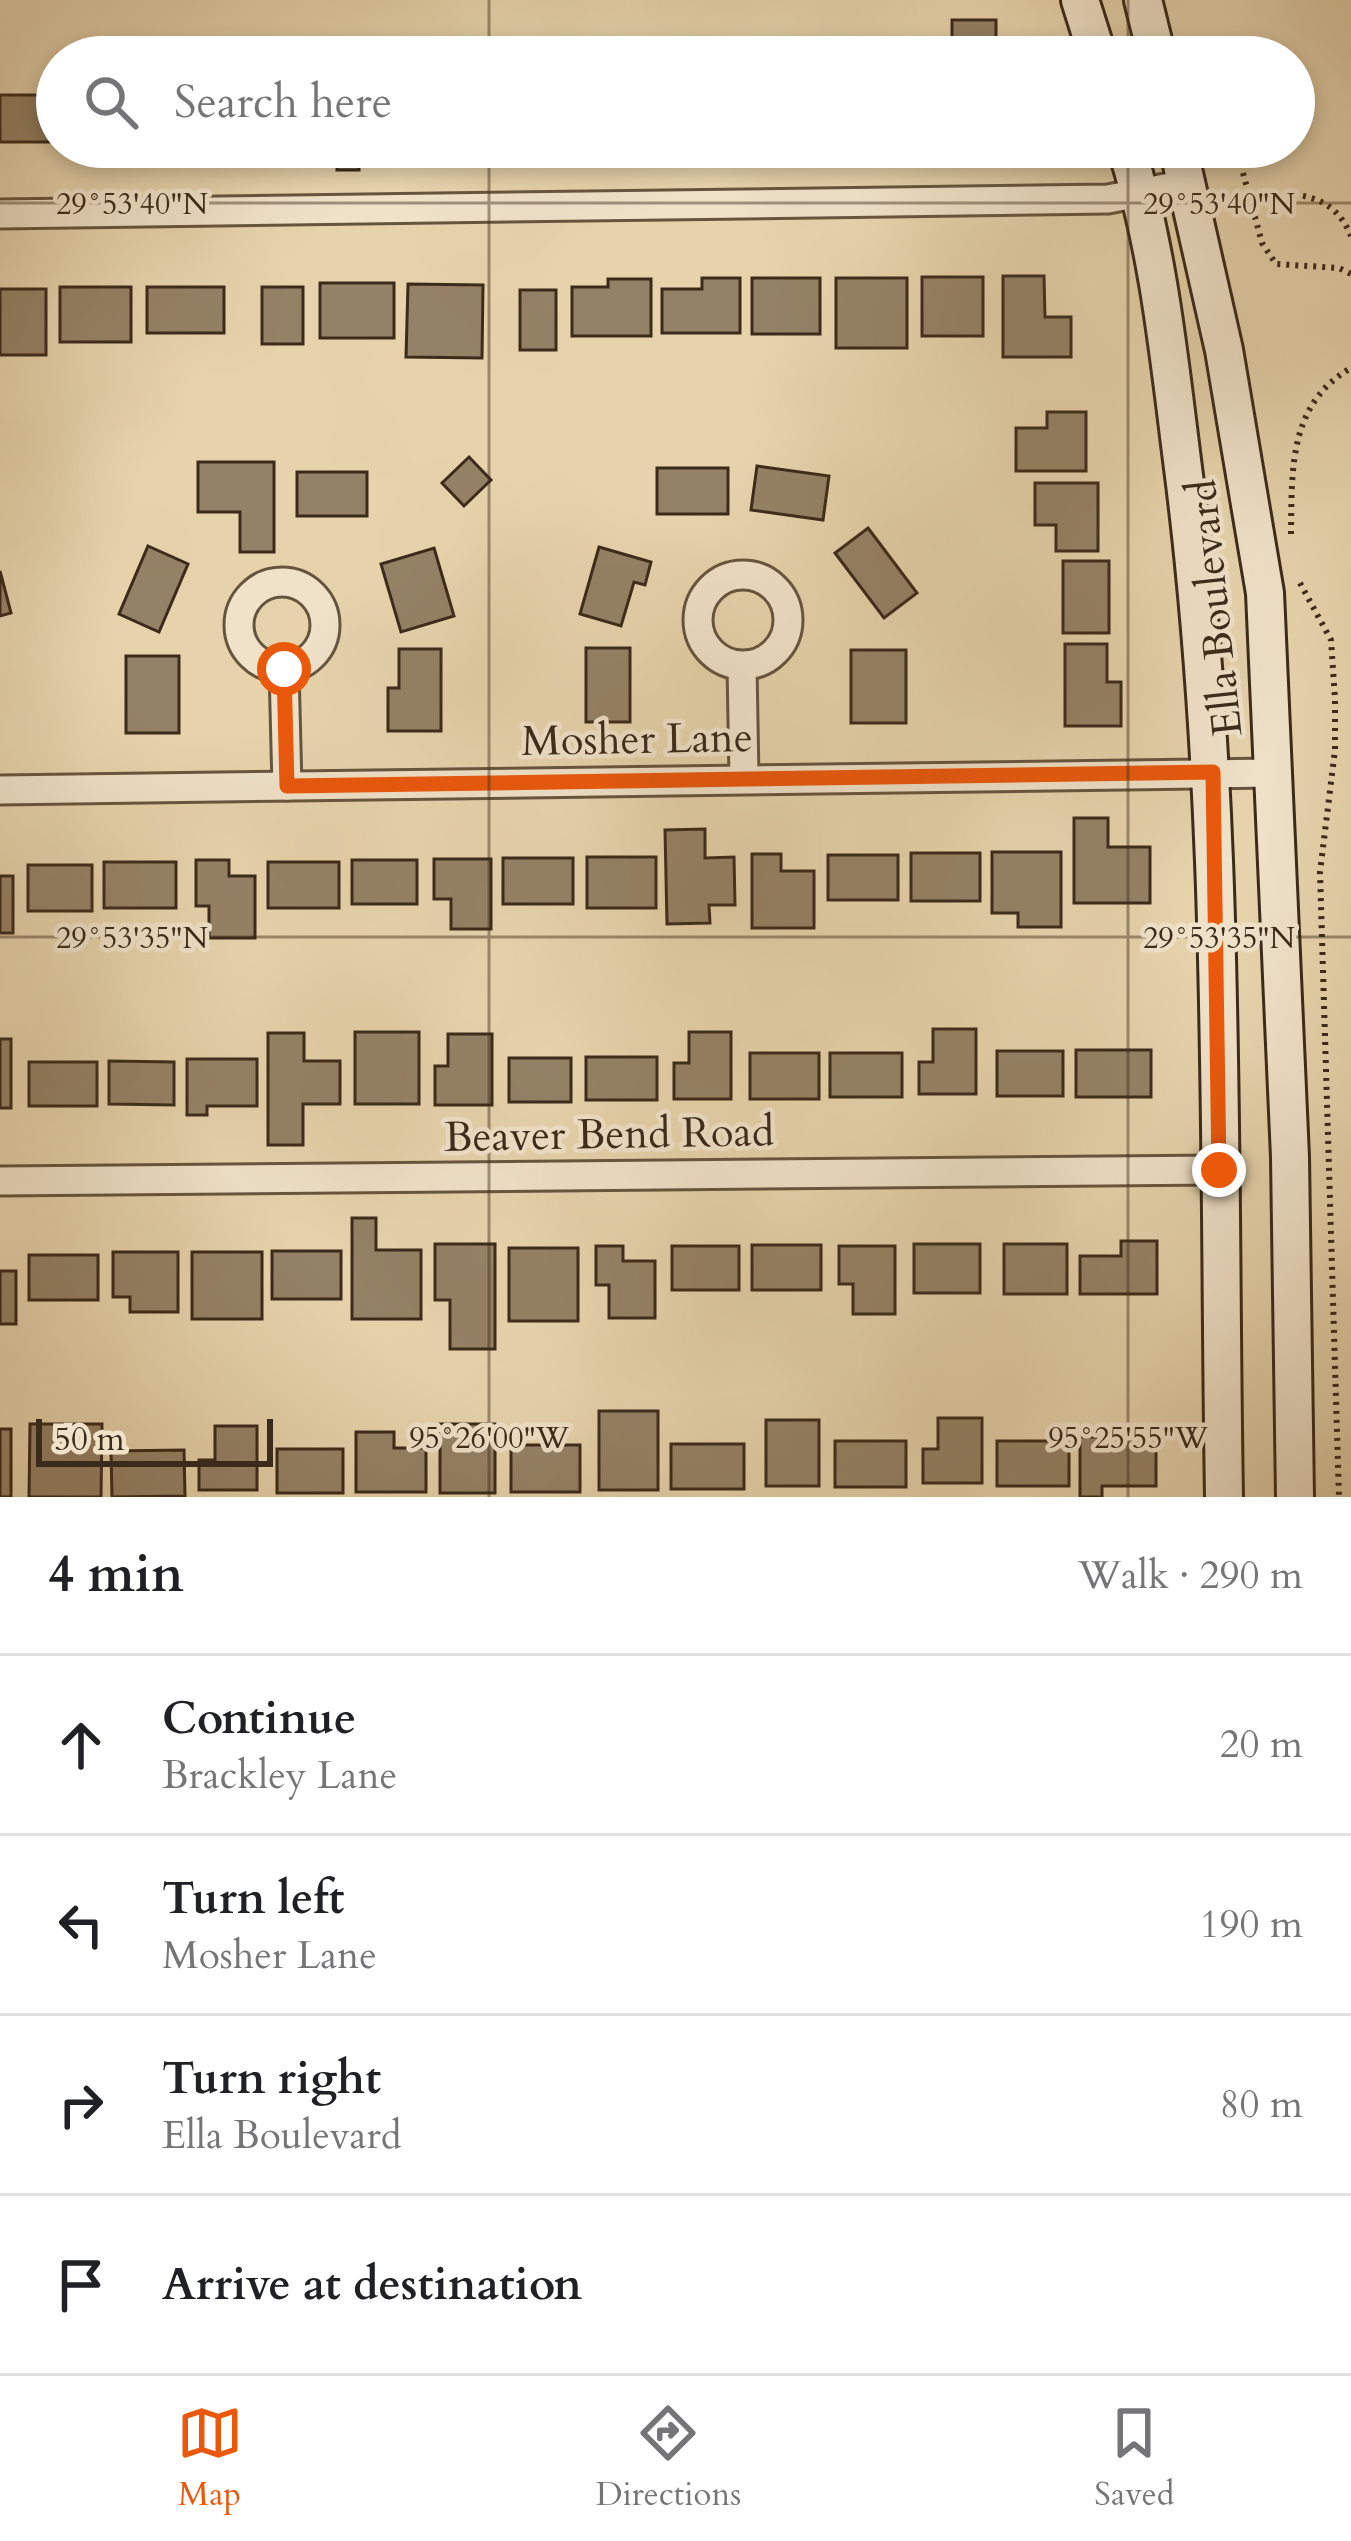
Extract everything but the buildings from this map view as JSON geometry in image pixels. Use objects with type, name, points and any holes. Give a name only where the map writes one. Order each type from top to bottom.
[{"type":"main road","points":[[1080,0],[1091,36]]},
{"type":"main road","points":[[1143,0],[1152,36]]},
{"type":"main road","name":"Ella Boulevard","points":[[1133,168],[1141,194],[1200,596],[1213,772],[1224,1497]]},
{"type":"main road","name":"Ella Boulevard","points":[[1183,168],[1224,350],[1264,592],[1275,773],[1295,1497]]},
{"type":"street","points":[[0,214],[1108,199],[1186,184]]},
{"type":"street","points":[[742,665],[744,778]]},
{"type":"street","points":[[284,669],[287,786]]},
{"type":"street","name":"Mosher Lane","points":[[0,790],[1275,773]]},
{"type":"street","name":"Beaver Bend Road","points":[[0,1181],[1219,1170]]},
{"type":"path","points":[[1241,168],[1262,243],[1276,265],[1339,268],[1351,274]]},
{"type":"path","points":[[1248,194],[1292,193],[1325,201],[1342,215],[1351,236]]},
{"type":"path","points":[[1291,538],[1292,455],[1308,406],[1351,368]]},
{"type":"path","points":[[1296,561],[1300,584],[1331,640],[1335,699],[1335,749],[1320,872],[1339,1497]]},
{"type":"route","points":[[284,669],[287,786],[1213,772],[1219,1170]]}]
